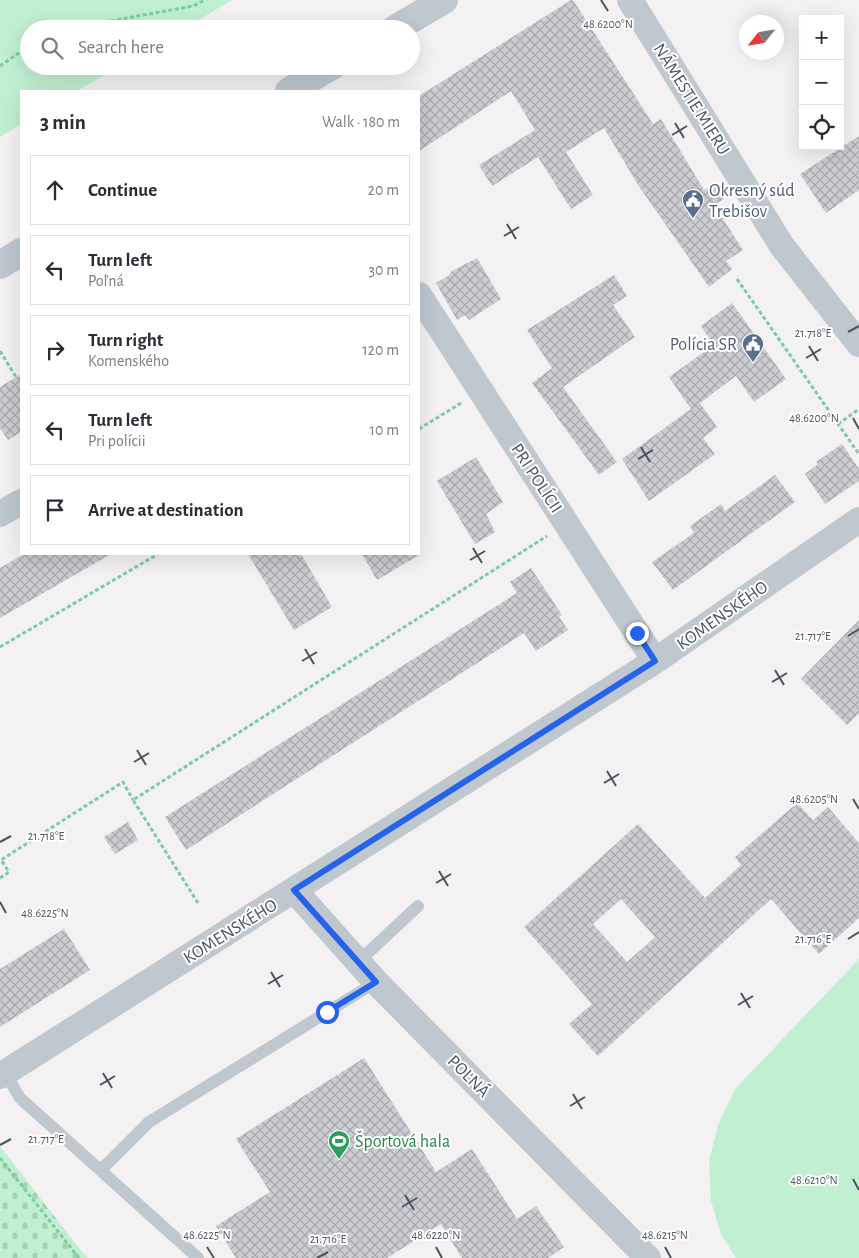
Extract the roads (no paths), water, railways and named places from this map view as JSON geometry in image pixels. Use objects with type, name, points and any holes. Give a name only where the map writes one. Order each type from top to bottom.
[{"type":"street","points":[[410,20],[444,0]]},
{"type":"street","name":"NÁMESTIE MIERU","points":[[630,0],[782,246],[859,344]]},
{"type":"street","points":[[292,90],[317,75]]},
{"type":"street","points":[[0,265],[20,253]]},
{"type":"street","name":"PRI POLÍCII","points":[[420,297],[655,661]]},
{"type":"street","points":[[0,514],[20,503]]},
{"type":"street","name":"KOMENSKÉHO","points":[[2,1075],[655,661],[859,520]]},
{"type":"street","name":"POĽNÁ","points":[[294,890],[376,982],[645,1257]]},
{"type":"lane","points":[[358,962],[418,906]]},
{"type":"lane","points":[[101,1170],[149,1122],[376,982]]},
{"type":"lane","points":[[2,1075],[20,1098],[198,1258]]},
{"type":"place","name":"Okresný súd Trebišov","points":[[693,219]]},
{"type":"place","name":"Polícia SR","points":[[753,363]]},
{"type":"place","name":"Športová hala","points":[[339,1160]]}]
